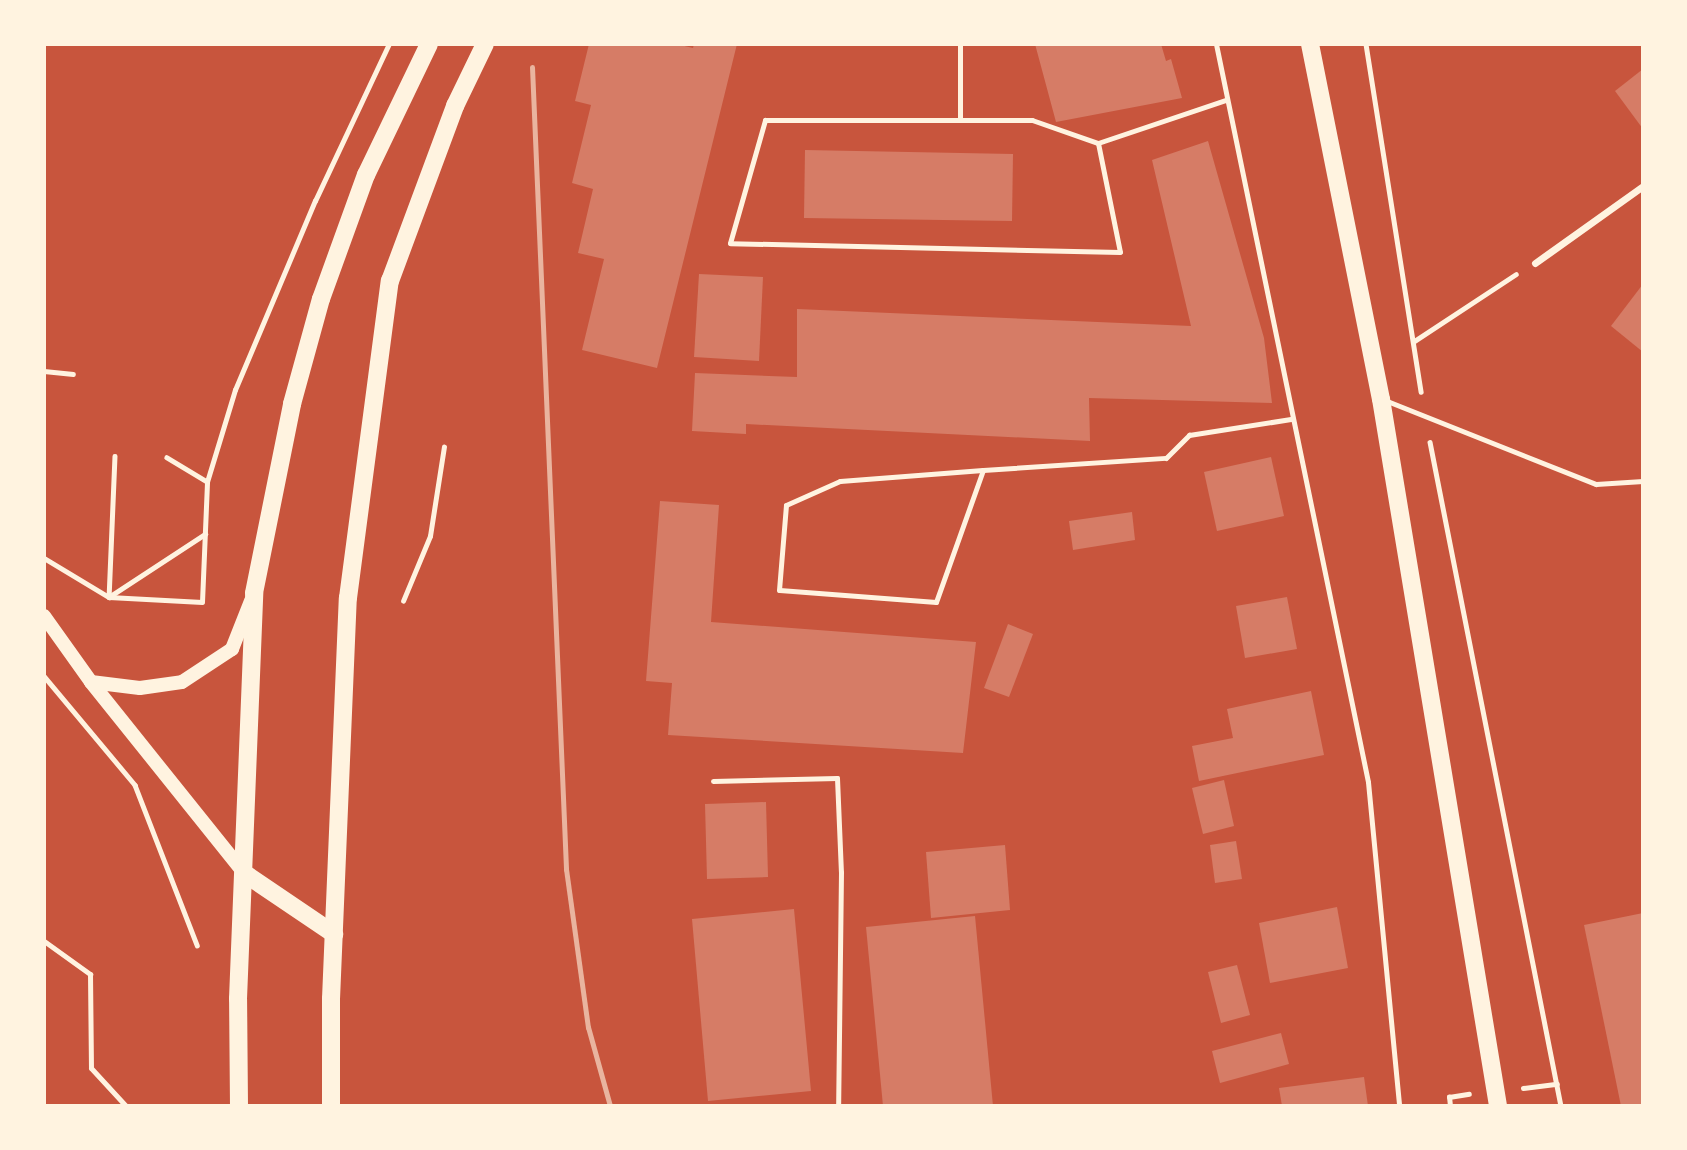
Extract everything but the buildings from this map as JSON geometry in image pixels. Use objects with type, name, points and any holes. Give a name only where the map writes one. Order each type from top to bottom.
[{"type":"main road","points":[[239,1106],[239,999],[254,593],[292,404],[321,299],[366,175],[429,44]]},
{"type":"main road","points":[[331,1106],[331,999],[348,597],[390,281],[455,106],[485,44]]},
{"type":"main road","points":[[1310,44],[1381,399],[1498,1106]]},
{"type":"main road","points":[[91,682],[140,688],[182,682],[232,649],[254,593]]},
{"type":"main road","points":[[44,616],[91,682],[244,873],[334,934]]},
{"type":"street","points":[[1535,262],[1643,186]]},
{"type":"lane","points":[[960,44],[960,118]]},
{"type":"lane","points":[[1216,44],[1291,419],[1368,782],[1399,1106]]},
{"type":"lane","points":[[1098,144],[1120,252],[730,243],[765,120],[1032,120],[1098,144],[1226,100]]},
{"type":"lane","points":[[1381,399],[1595,484],[1643,481]]},
{"type":"lane","points":[[983,470],[936,602],[779,590],[786,505],[840,481],[983,470],[1166,457],[1189,435],[1291,419]]},
{"type":"lane","points":[[713,781],[837,779],[841,872],[838,1106]]},
{"type":"lane","points":[[44,941],[90,974],[91,1068],[126,1106]]},
{"type":"path","points":[[44,558],[109,597],[202,602],[207,482],[235,390],[315,201],[389,44]]},
{"type":"path","points":[[1366,44],[1424,416],[1561,1106]]},
{"type":"path","points":[[1413,342],[1535,262]]},
{"type":"path","points":[[44,371],[73,374]]},
{"type":"path","points":[[403,601],[430,536],[444,447]]},
{"type":"path","points":[[109,597],[115,456]]},
{"type":"path","points":[[167,458],[207,482]]},
{"type":"path","points":[[109,597],[205,534]]},
{"type":"path","points":[[44,676],[135,785],[197,945]]},
{"type":"railway","points":[[532,67],[566,869],[588,1027],[610,1106]]}]
